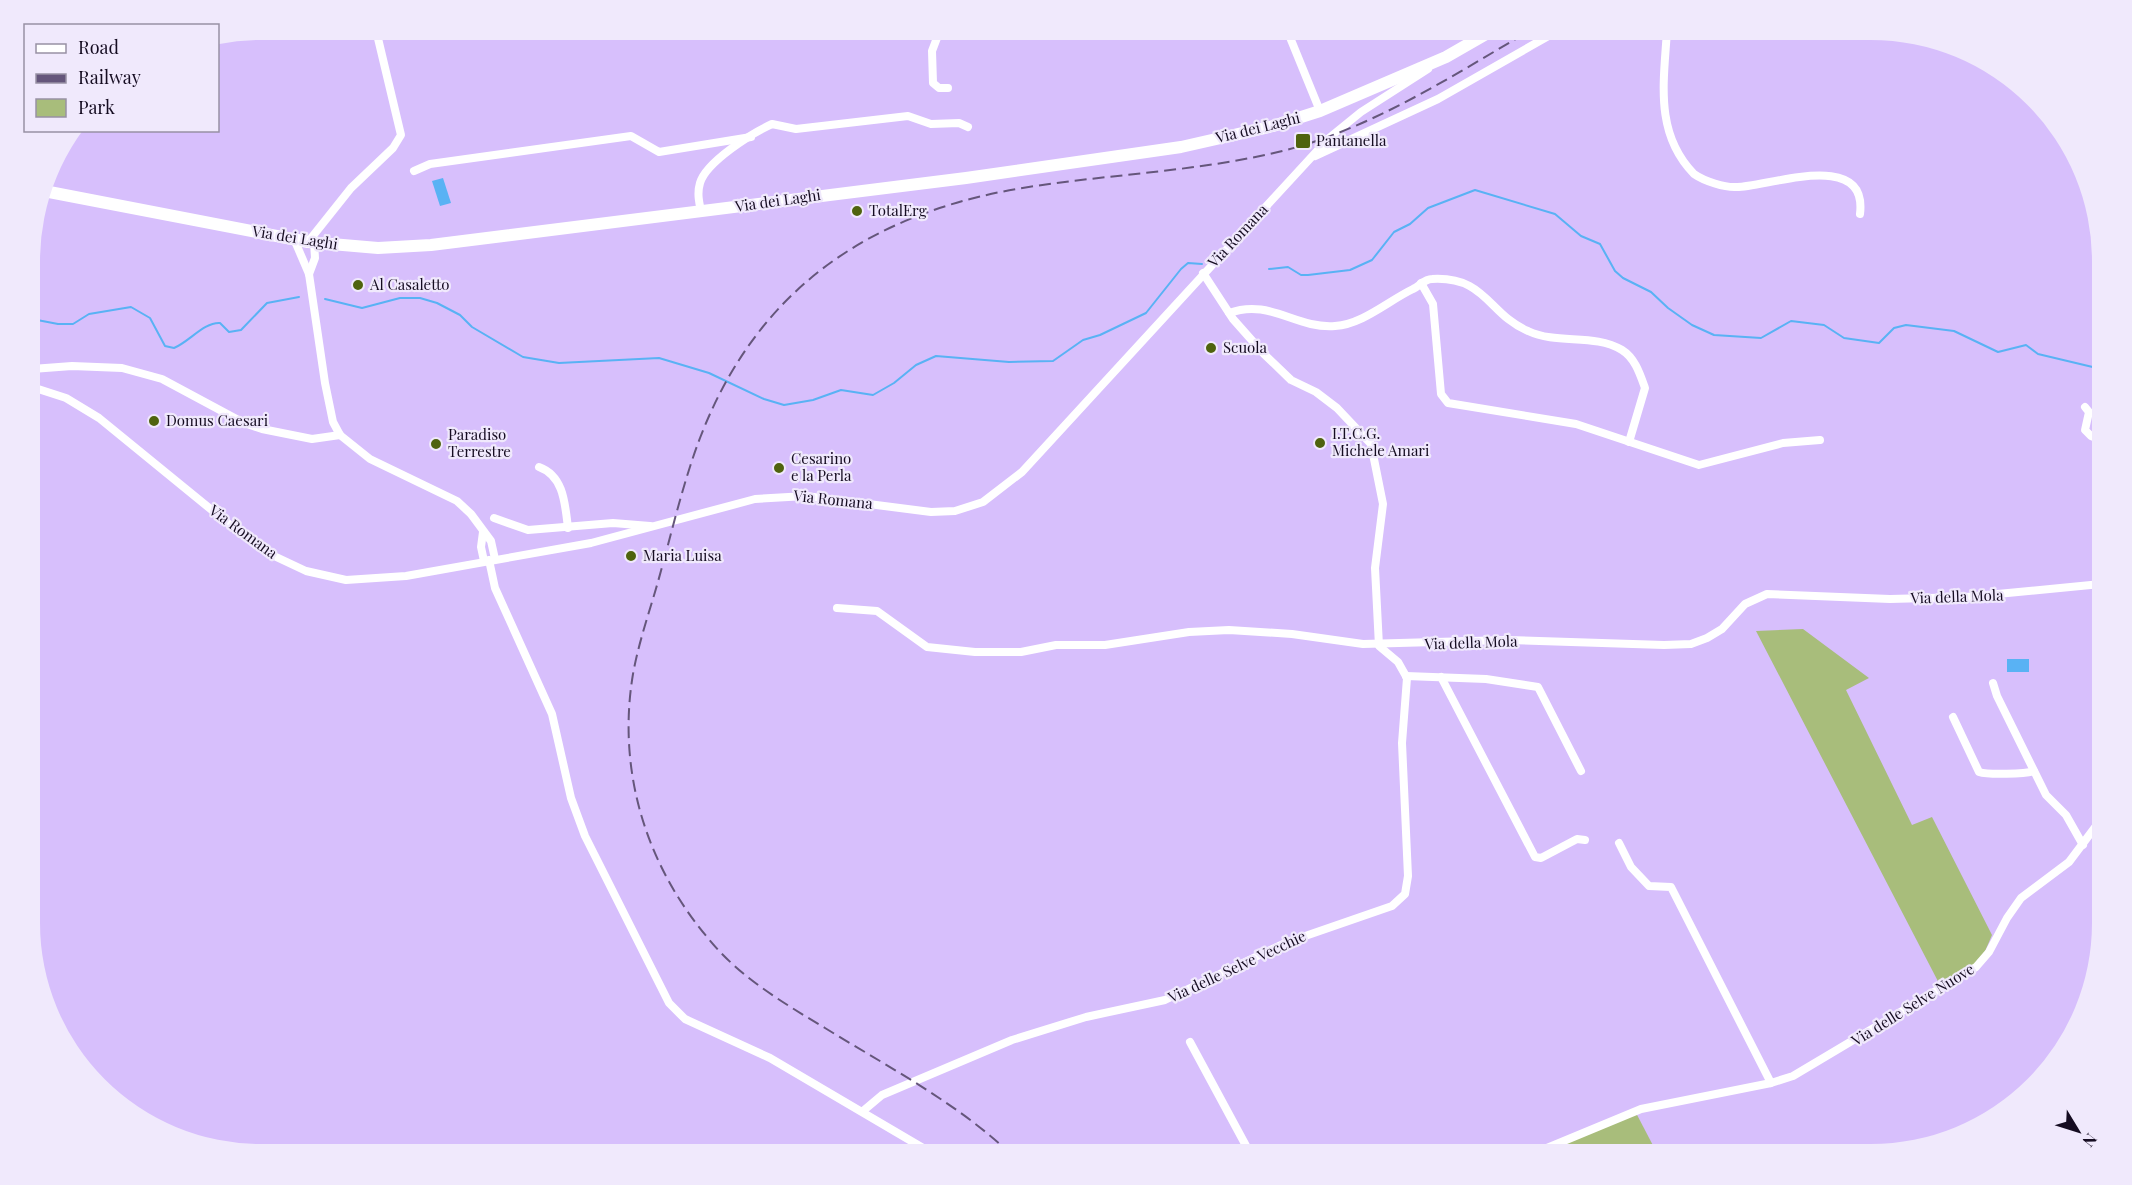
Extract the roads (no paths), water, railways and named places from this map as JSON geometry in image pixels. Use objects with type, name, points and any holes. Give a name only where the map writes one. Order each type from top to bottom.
[{"type":"main road","name":"Via dei Laghi","points":[[51,192],[305,241],[378,248],[431,245],[1154,152],[1273,126],[1320,111],[1446,57],[1475,40]]},
{"type":"street","points":[[378,40],[401,135],[390,151],[373,164],[305,241],[300,254],[309,274],[331,414],[340,435],[370,459],[452,498],[471,514],[492,543],[489,560]]},
{"type":"street","points":[[936,40],[932,51],[933,83],[939,88],[948,88]]},
{"type":"street","points":[[1291,40],[1320,111]]},
{"type":"street","points":[[1312,157],[1438,99],[1541,40]]},
{"type":"street","points":[[1665,40],[1663,79],[1666,125],[1694,174],[1735,188],[1804,176],[1835,178],[1854,189],[1861,206],[1860,214]]},
{"type":"street","name":"Via Romana","points":[[40,390],[66,398],[99,418],[235,529],[272,555],[306,571],[335,579],[372,580],[406,576],[591,543],[744,500],[787,496],[824,498],[935,512],[977,505],[1008,485],[1022,472],[1125,362],[1203,273],[1351,119],[1446,57]]},
{"type":"street","points":[[701,211],[699,186],[706,170],[772,124],[796,129],[908,116],[931,124],[959,123],[968,127]]},
{"type":"street","points":[[414,171],[430,164],[631,136],[651,150],[659,152],[751,137]]},
{"type":"street","points":[[305,241],[315,258]]},
{"type":"street","points":[[309,274],[315,258],[329,244]]},
{"type":"street","points":[[1203,273],[1228,313],[1288,378],[1329,400],[1371,444],[1383,504],[1375,568],[1380,649],[1394,658],[1406,676],[1486,679],[1538,687],[1581,771]]},
{"type":"street","points":[[1228,313],[1244,308],[1260,308],[1300,320],[1339,326],[1363,317],[1431,279],[1448,280],[1476,288],[1512,324],[1532,333],[1560,340],[1604,343],[1624,351],[1632,358],[1645,388],[1629,442]]},
{"type":"street","points":[[1421,283],[1434,304],[1441,394],[1445,402],[1564,422],[1702,465],[1783,443],[1820,440]]},
{"type":"street","points":[[40,368],[72,366],[122,368],[162,379],[244,423],[262,429],[312,439],[340,435]]},
{"type":"street","points":[[2085,407],[2089,412],[2085,430],[2092,436]]},
{"type":"street","points":[[539,467],[547,470],[560,485],[568,528]]},
{"type":"street","points":[[494,518],[528,530],[620,523],[653,526]]},
{"type":"street","points":[[483,532],[481,547],[489,560],[495,588],[552,714],[571,798],[580,824],[603,876],[665,997],[678,1014],[686,1019],[763,1054],[917,1144]]},
{"type":"street","name":"Via della Mola","points":[[837,608],[877,611],[929,648],[975,652],[1021,652],[1058,645],[1105,645],[1217,631],[1292,634],[1340,642],[1379,644],[1506,640],[1687,645],[1711,637],[1745,604],[1765,594],[1890,599],[1966,597],[2092,585]]},
{"type":"street","name":"Via delle Selve Vecchie","points":[[863,1111],[879,1097],[1012,1040],[1054,1026],[1165,1000],[1285,943],[1398,902],[1404,894],[1408,880],[1401,743],[1406,676]]},
{"type":"street","points":[[1441,677],[1482,761],[1535,856],[1541,858],[1577,839],[1586,840]]},
{"type":"street","points":[[1993,682],[1996,696],[2046,795],[2066,814],[2083,845]]},
{"type":"street","points":[[1953,717],[1979,772],[2003,771],[2016,775],[2034,771]]},
{"type":"street","name":"Via delle Selve Nuove","points":[[1557,1144],[1647,1107],[1771,1083],[1821,1061],[1976,967],[1989,952],[2007,918],[2021,898],[2064,867],[2092,832]]},
{"type":"street","points":[[1619,843],[1631,867],[1649,886],[1671,887],[1771,1083]]},
{"type":"street","points":[[1190,1042],[1245,1144]]},
{"type":"water","points":[[443,178],[451,203],[440,206],[432,181]]},
{"type":"water","points":[[2007,659],[2029,659],[2029,672],[2007,672]]},
{"type":"waterway","points":[[1269,269],[1288,267],[1301,275],[1350,270],[1372,260],[1394,232],[1410,224],[1428,208],[1475,190],[1555,214],[1581,236],[1600,244],[1615,271],[1623,278],[1651,292],[1668,308],[1692,325],[1714,335],[1761,338],[1791,321],[1824,325],[1844,338],[1879,343],[1894,328],[1906,325],[1954,331],[1998,352],[2026,345],[2038,354],[2092,367]]},
{"type":"waterway","points":[[325,299],[362,308],[400,298],[420,298],[437,303],[460,315],[472,327],[523,357],[559,363],[659,358],[709,373],[764,399],[784,405],[813,400],[841,390],[873,395],[894,383],[916,365],[936,356],[1009,362],[1053,361],[1083,340],[1100,335],[1146,313],[1181,269],[1188,263],[1202,264]]},
{"type":"waterway","points":[[40,321],[73,324],[89,314],[131,307],[150,318],[165,346],[174,348],[202,329],[214,324],[220,323],[229,332],[241,330],[267,303],[299,297]]},
{"type":"railway","points":[[1000,1144],[946,1103],[747,977],[719,951],[685,908],[652,846],[633,779],[629,745],[629,710],[633,674],[687,476],[700,438],[725,384],[755,337],[790,297],[830,263],[875,235],[924,213],[978,197],[1035,186],[1218,164],[1278,152],[1312,142],[1377,116],[1514,40]]},
{"type":"place","name":"Pantanella","points":[[1303,141]]},
{"type":"place","name":"TotalErg","points":[[857,211]]},
{"type":"place","name":"Al Casaletto","points":[[358,285]]},
{"type":"place","name":"Scuola","points":[[1211,348]]},
{"type":"place","name":"Domus Caesari","points":[[154,421]]},
{"type":"place","name":"I.T.C.G. Michele Amari","points":[[1320,443]]},
{"type":"place","name":"Paradiso Terrestre","points":[[436,444]]},
{"type":"place","name":"Cesarino e la Perla","points":[[779,468]]},
{"type":"place","name":"Maria Luisa","points":[[631,556]]}]
